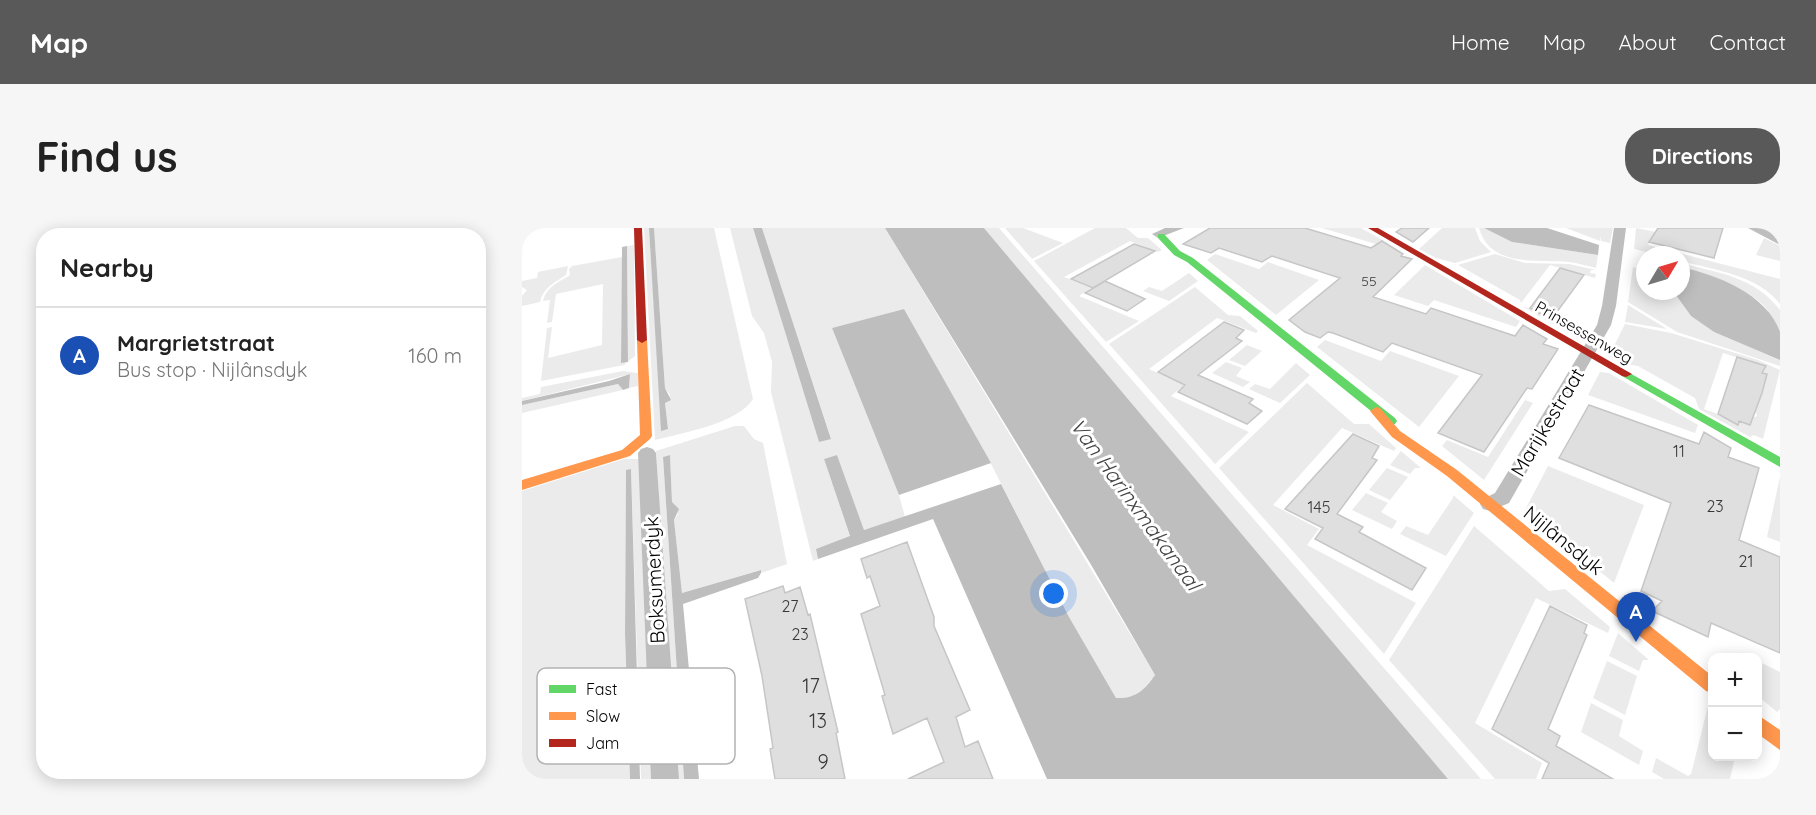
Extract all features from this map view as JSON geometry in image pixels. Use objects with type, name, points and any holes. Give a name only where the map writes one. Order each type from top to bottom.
[{"type":"street","name":"Boksumerdyk","points":[[638,228],[640,447],[657,668]]},
{"type":"street","points":[[1157,233],[1178,228]]},
{"type":"street","name":"Prinsessenweg","points":[[1372,228],[1780,463]]},
{"type":"street","name":"Marijkestraat","points":[[1490,504],[1502,498],[1604,325],[1609,306],[1620,228]]},
{"type":"street","points":[[1754,228],[1780,241]]},
{"type":"street","name":"Nijlânsdyk","points":[[1157,233],[1177,253],[1190,260],[1376,411],[1396,434],[1447,469],[1708,682]]},
{"type":"street","points":[[522,485],[640,447]]},
{"type":"street","points":[[1762,726],[1780,741]]},
{"type":"street","name":"Boksumerdyk","points":[[664,764],[665,779]]},
{"type":"shaded area","points":[[644,228],[649,228],[662,430],[668,429],[665,403],[670,395],[665,388],[654,228],[714,228],[753,399],[736,415],[723,421],[655,440]]},
{"type":"shaded area","points":[[730,228],[753,228],[819,442],[831,438],[762,228],[885,228],[1155,675],[1143,689],[1129,697],[1116,698],[1069,617],[989,460],[904,309],[832,328],[899,495],[905,517],[864,530],[837,455],[824,459],[850,537],[816,549],[818,559],[813,561],[771,392],[772,362],[764,333],[752,316]]},
{"type":"shaded area","points":[[984,228],[999,228],[1481,779],[1448,779]]},
{"type":"shaded area","points":[[1005,228],[1023,228],[1063,243],[1032,259]]},
{"type":"shaded area","points":[[1095,228],[1126,228],[1138,238],[1148,238],[1162,250],[1158,252],[1130,241],[1064,277],[1091,288],[1079,296],[1139,321],[1106,342],[1034,261]]},
{"type":"shaded area","points":[[1322,228],[1361,228],[1384,241],[1379,245]]},
{"type":"shaded area","points":[[1442,228],[1475,228],[1480,241],[1491,252],[1455,263],[1436,258],[1419,249]]},
{"type":"shaded area","points":[[1479,228],[1484,228],[1512,242],[1598,255],[1596,268],[1569,262],[1516,259],[1504,256],[1493,250],[1485,241]]},
{"type":"shaded area","points":[[1566,228],[1613,228],[1610,243],[1601,241],[1601,236],[1600,241]]},
{"type":"shaded area","points":[[1636,228],[1656,232],[1648,245],[1652,246],[1636,246],[1636,250],[1634,249]]},
{"type":"shaded area","points":[[1764,238],[1780,246],[1780,261],[1756,255]]},
{"type":"shaded area","points":[[634,245],[635,356],[628,362],[627,246]]},
{"type":"shaded area","points":[[1215,254],[1259,269],[1268,262],[1319,280],[1276,315],[1207,260]]},
{"type":"shaded area","points":[[1495,254],[1525,263],[1569,264],[1596,270],[1591,270],[1590,273],[1596,274],[1595,278],[1550,265],[1521,303],[1520,300],[1458,265]]},
{"type":"shaded area","points":[[1690,256],[1780,279],[1780,304],[1760,286],[1721,271],[1690,263]]},
{"type":"shaded area","points":[[622,257],[621,363],[628,362],[624,365],[541,381],[547,328],[552,327],[548,358],[602,345],[603,284],[556,294],[552,322],[547,323],[550,300],[543,301],[545,296],[554,285],[570,275],[569,269],[572,266]]},
{"type":"shaded area","points":[[1425,265],[1520,321],[1516,327],[1434,300],[1428,306],[1394,295]]},
{"type":"shaded area","points":[[1690,265],[1735,278],[1759,290],[1780,310],[1780,333],[1766,308],[1749,294],[1690,270]]},
{"type":"shaded area","points":[[568,266],[566,275],[547,289],[540,302],[522,306],[522,296],[527,290],[522,287],[522,281],[537,278],[538,272]]},
{"type":"shaded area","points":[[1633,267],[1636,268],[1636,300],[1679,300],[1691,316],[1714,332],[1780,360],[1780,366],[1677,332],[1628,302]]},
{"type":"shaded area","points":[[1189,273],[1198,281],[1169,301],[1143,291],[1149,287],[1162,291]]},
{"type":"shaded area","points":[[1195,287],[1228,315],[1240,316],[1258,331],[1256,333],[1217,318],[1149,369],[1184,385],[1171,396],[1249,432],[1215,464],[1109,344]]},
{"type":"shaded area","points":[[1628,305],[1667,329],[1625,322]]},
{"type":"shaded area","points":[[1522,306],[1582,325],[1578,333],[1570,334]]},
{"type":"shaded area","points":[[1625,324],[1671,333],[1758,360],[1780,370],[1763,439],[1754,435],[1750,437],[1699,409],[1695,398],[1638,366],[1620,363],[1609,356]],"holes":[[[1723,353],[1765,366],[1763,373],[1767,375],[1761,397],[1758,396],[1753,412],[1757,414],[1756,417],[1752,416],[1749,425],[1704,409]]]},
{"type":"shaded area","points":[[1325,340],[1381,361],[1390,351],[1459,376],[1419,427],[1317,347]]},
{"type":"shaded area","points":[[1247,345],[1262,351],[1245,366],[1229,360]]},
{"type":"shaded area","points":[[1226,362],[1242,368],[1236,376],[1250,382],[1243,387],[1212,373]]},
{"type":"shaded area","points":[[1296,363],[1310,375],[1280,403],[1249,389],[1255,384],[1270,389]]},
{"type":"shaded area","points":[[623,371],[638,373],[638,386],[629,388],[630,374],[522,401],[522,398],[540,394],[541,387]]},
{"type":"shaded area","points":[[1600,372],[1609,373],[1698,425],[1695,433],[1588,395]]},
{"type":"shaded area","points":[[1307,383],[1354,424],[1369,424],[1396,448],[1394,451],[1342,428],[1273,505],[1319,529],[1307,545],[1416,603],[1384,654],[1219,468]]},
{"type":"shaded area","points":[[618,384],[623,390],[522,413],[522,405]]},
{"type":"shaded area","points":[[1525,400],[1533,403],[1484,480],[1442,446],[1447,440],[1488,457]]},
{"type":"shaded area","points":[[735,426],[744,426],[754,439],[763,443],[787,564],[682,593],[674,520],[678,514],[672,502],[670,455],[663,457],[677,668],[669,668],[656,451]]},
{"type":"shaded area","points":[[1401,451],[1421,468],[1415,468],[1410,474],[1390,465]]},
{"type":"shaded area","points":[[624,459],[640,459],[649,668],[637,668],[631,469],[626,471],[626,668],[537,668],[537,764],[629,764],[630,779],[522,779],[522,491]]},
{"type":"shaded area","points":[[1548,466],[1644,505],[1614,583],[1525,510]]},
{"type":"shaded area","points":[[1387,468],[1408,477],[1390,500],[1369,490]]},
{"type":"shaded area","points":[[1780,477],[1780,542],[1767,537]]},
{"type":"shaded area","points":[[1366,493],[1388,503],[1381,512],[1397,521],[1392,529],[1352,510]]},
{"type":"shaded area","points":[[1453,495],[1474,513],[1446,556],[1400,534],[1406,526],[1428,535]]},
{"type":"shaded area","points":[[1474,526],[1549,591],[1565,589],[1610,627],[1608,633],[1536,598],[1475,723],[1542,763],[1536,779],[1495,779],[1389,660]]},
{"type":"shaded area","points":[[1618,633],[1649,660],[1643,660],[1639,671],[1609,656]]},
{"type":"shaded area","points":[[1607,661],[1637,676],[1625,715],[1593,698]]},
{"type":"shaded area","points":[[1762,663],[1780,672],[1780,709],[1777,712],[1762,699]]},
{"type":"shaded area","points":[[1591,703],[1623,720],[1619,736],[1643,751],[1639,765],[1581,732]]},
{"type":"shaded area","points":[[1705,707],[1708,710],[1708,761],[1734,761],[1730,779],[1664,779],[1652,772],[1656,758],[1688,776],[1691,774],[1707,710]]},
{"type":"shaded area","points":[[641,764],[653,764],[654,779],[641,779]]},
{"type":"shaded area","points":[[675,764],[683,764],[684,779],[676,779]]},
{"type":"water","points":[[649,228],[654,228],[665,388],[671,400],[665,403],[668,429],[661,431]]},
{"type":"water","points":[[753,228],[762,228],[831,439],[819,442]]},
{"type":"water","name":"Van Harinxmakanaal","points":[[885,228],[984,228],[1448,779],[1047,779],[933,519],[818,559],[816,549],[850,536],[824,459],[837,455],[864,530],[1001,484],[1069,617],[1116,698],[1134,695],[1155,675],[1090,563]]},
{"type":"water","points":[[1484,228],[1547,228],[1599,245],[1598,255],[1512,242]]},
{"type":"water","points":[[627,246],[628,362],[621,363],[622,247]]},
{"type":"water","points":[[1690,269],[1710,275],[1739,288],[1764,307],[1780,332],[1780,360],[1714,332],[1691,316],[1679,300],[1690,300]]},
{"type":"water","points":[[904,309],[991,463],[899,495],[832,328]]},
{"type":"water","points":[[630,374],[629,388],[623,390],[618,384],[522,405],[522,401]]},
{"type":"water","points":[[670,455],[672,502],[679,509],[674,520],[682,593],[761,570],[758,578],[683,604],[689,668],[677,668],[663,457]]},
{"type":"water","points":[[631,469],[637,668],[626,668],[626,470]]},
{"type":"water","points":[[629,764],[640,764],[640,779],[630,779]]},
{"type":"water","points":[[683,764],[698,764],[699,779],[684,779]]},
{"type":"building","points":[[1210,228],[1305,228],[1371,248],[1382,241],[1403,254],[1401,256],[1412,259],[1373,297],[1426,314],[1431,308],[1515,336],[1523,325],[1547,339],[1543,344],[1558,349],[1532,389],[1527,388],[1484,452],[1438,433],[1482,375],[1392,343],[1383,352],[1333,333],[1328,332],[1320,338],[1305,332],[1289,320],[1340,278],[1272,256],[1262,262],[1219,248],[1211,253],[1183,244]]},
{"type":"building","points":[[1402,228],[1429,228],[1413,242],[1396,232]]},
{"type":"building","points":[[1658,228],[1723,228],[1714,258],[1690,252],[1690,246],[1665,246],[1649,242]]},
{"type":"building","points":[[1134,244],[1155,251],[1093,288],[1071,279]]},
{"type":"building","points":[[1560,268],[1584,275],[1551,320],[1530,308]]},
{"type":"building","points":[[1105,281],[1145,299],[1127,311],[1085,293]]},
{"type":"building","points":[[1224,322],[1244,330],[1236,338],[1242,341],[1198,375],[1253,399],[1249,403],[1262,411],[1247,424],[1178,392],[1185,385],[1158,372]]},
{"type":"building","points":[[1737,357],[1766,366],[1762,373],[1767,374],[1762,393],[1750,425],[1739,421],[1738,425],[1718,414]]},
{"type":"building","points":[[1589,405],[1699,444],[1704,432],[1731,448],[1728,457],[1759,468],[1739,540],[1780,557],[1780,653],[1711,623],[1708,637],[1652,611],[1662,601],[1641,591],[1671,503],[1559,458]]},
{"type":"building","points":[[1353,434],[1379,446],[1372,458],[1377,460],[1337,514],[1363,527],[1359,532],[1426,568],[1412,590],[1315,539],[1323,528],[1285,509]]},
{"type":"building","points":[[907,542],[934,617],[934,626],[970,710],[956,717],[965,747],[978,741],[993,779],[908,779],[944,762],[927,718],[893,734],[882,696],[885,695],[861,614],[880,606],[870,576],[867,578],[861,559]]},
{"type":"building","points":[[783,586],[785,593],[800,587],[808,615],[810,614],[838,732],[836,733],[845,779],[775,779],[770,749],[773,748],[762,676],[745,599]]},
{"type":"building","points":[[1550,606],[1587,625],[1584,633],[1587,635],[1548,729],[1560,736],[1556,746],[1613,779],[1542,779],[1549,763],[1492,729]]},
{"type":"traffic: fast","points":[[1161,236],[1177,253],[1190,260],[1391,421]]},
{"type":"traffic: fast","points":[[1626,374],[1780,463]]},
{"type":"traffic: slow","points":[[522,485],[626,453],[646,436],[642,340]]},
{"type":"traffic: slow","points":[[1376,411],[1396,434],[1452,473],[1708,683]]},
{"type":"traffic: slow","points":[[1762,726],[1780,741]]},
{"type":"traffic: jam","points":[[638,228],[642,340]]},
{"type":"traffic: jam","points":[[1372,228],[1626,374]]},
{"type":"place","name":"Margrietstraat","points":[[1636,642]]}]
